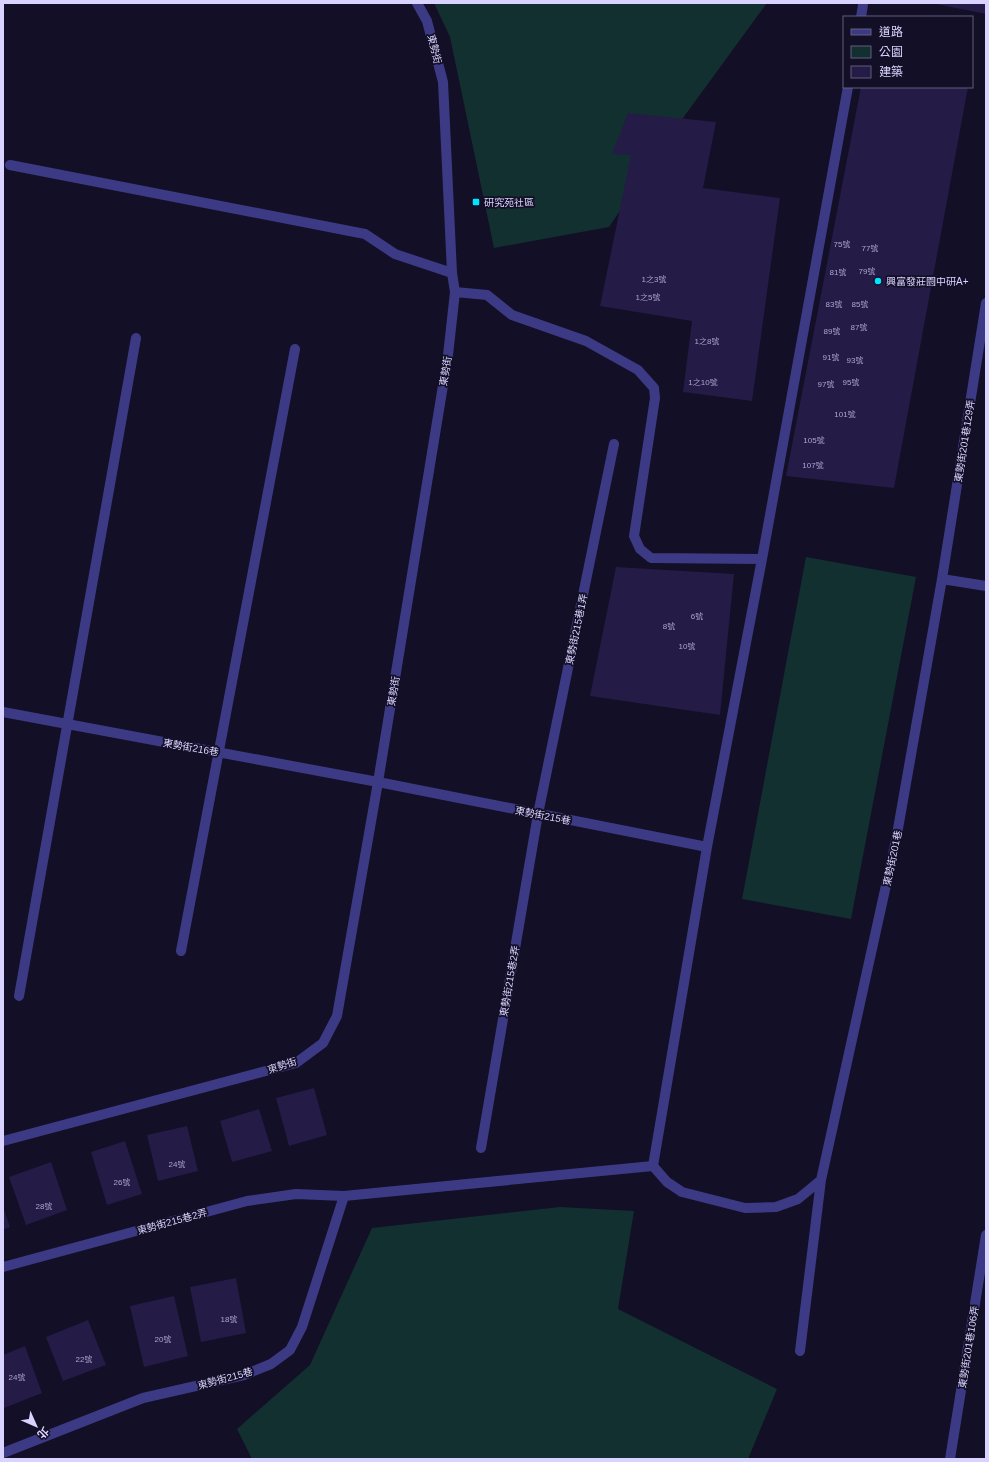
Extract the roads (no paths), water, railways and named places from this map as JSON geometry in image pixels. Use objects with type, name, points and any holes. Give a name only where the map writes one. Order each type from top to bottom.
[{"type":"street","name":"東勢街","points":[[3,1141],[296,1063],[323,1043],[337,1016],[378,782],[448,355],[455,292],[452,273],[443,82],[428,21],[417,3]]},
{"type":"street","points":[[861,16],[863,5]]},
{"type":"street","points":[[821,1180],[798,1199],[776,1207],[745,1208],[682,1192],[667,1182],[653,1166],[707,847],[762,559],[848,88]]},
{"type":"street","points":[[10,165],[365,234],[395,254],[452,273]]},
{"type":"street","points":[[455,292],[487,295],[512,315],[586,341],[638,370],[654,388],[655,398],[634,536],[640,549],[651,558],[762,559]]},
{"type":"street","name":"東勢街201巷129弄","points":[[942,579],[986,304]]},
{"type":"street","points":[[19,996],[136,338]]},
{"type":"street","points":[[181,951],[295,349]]},
{"type":"street","name":"東勢街215巷1弄","points":[[538,814],[614,444]]},
{"type":"street","points":[[942,579],[986,586]]},
{"type":"street","name":"東勢街201巷","points":[[800,1351],[821,1180],[896,840],[942,579]]},
{"type":"street","name":"東勢街216巷","points":[[3,712],[378,782]]},
{"type":"street","name":"東勢街215巷","points":[[378,782],[707,847]]},
{"type":"street","name":"東勢街215巷2弄","points":[[481,1148],[538,814]]},
{"type":"street","name":"東勢街215巷2弄","points":[[3,1267],[247,1201],[296,1194],[344,1196],[653,1166]]},
{"type":"street","name":"東勢街215巷","points":[[3,1454],[143,1398],[244,1375],[271,1364],[290,1350],[302,1327],[344,1196]]},
{"type":"street","name":"東勢街201巷106弄","points":[[950,1459],[986,1235]]},
{"type":"place","name":"研究苑社區","points":[[476,202]]},
{"type":"place","name":"興富發莊園中研A+","points":[[878,281]]}]
